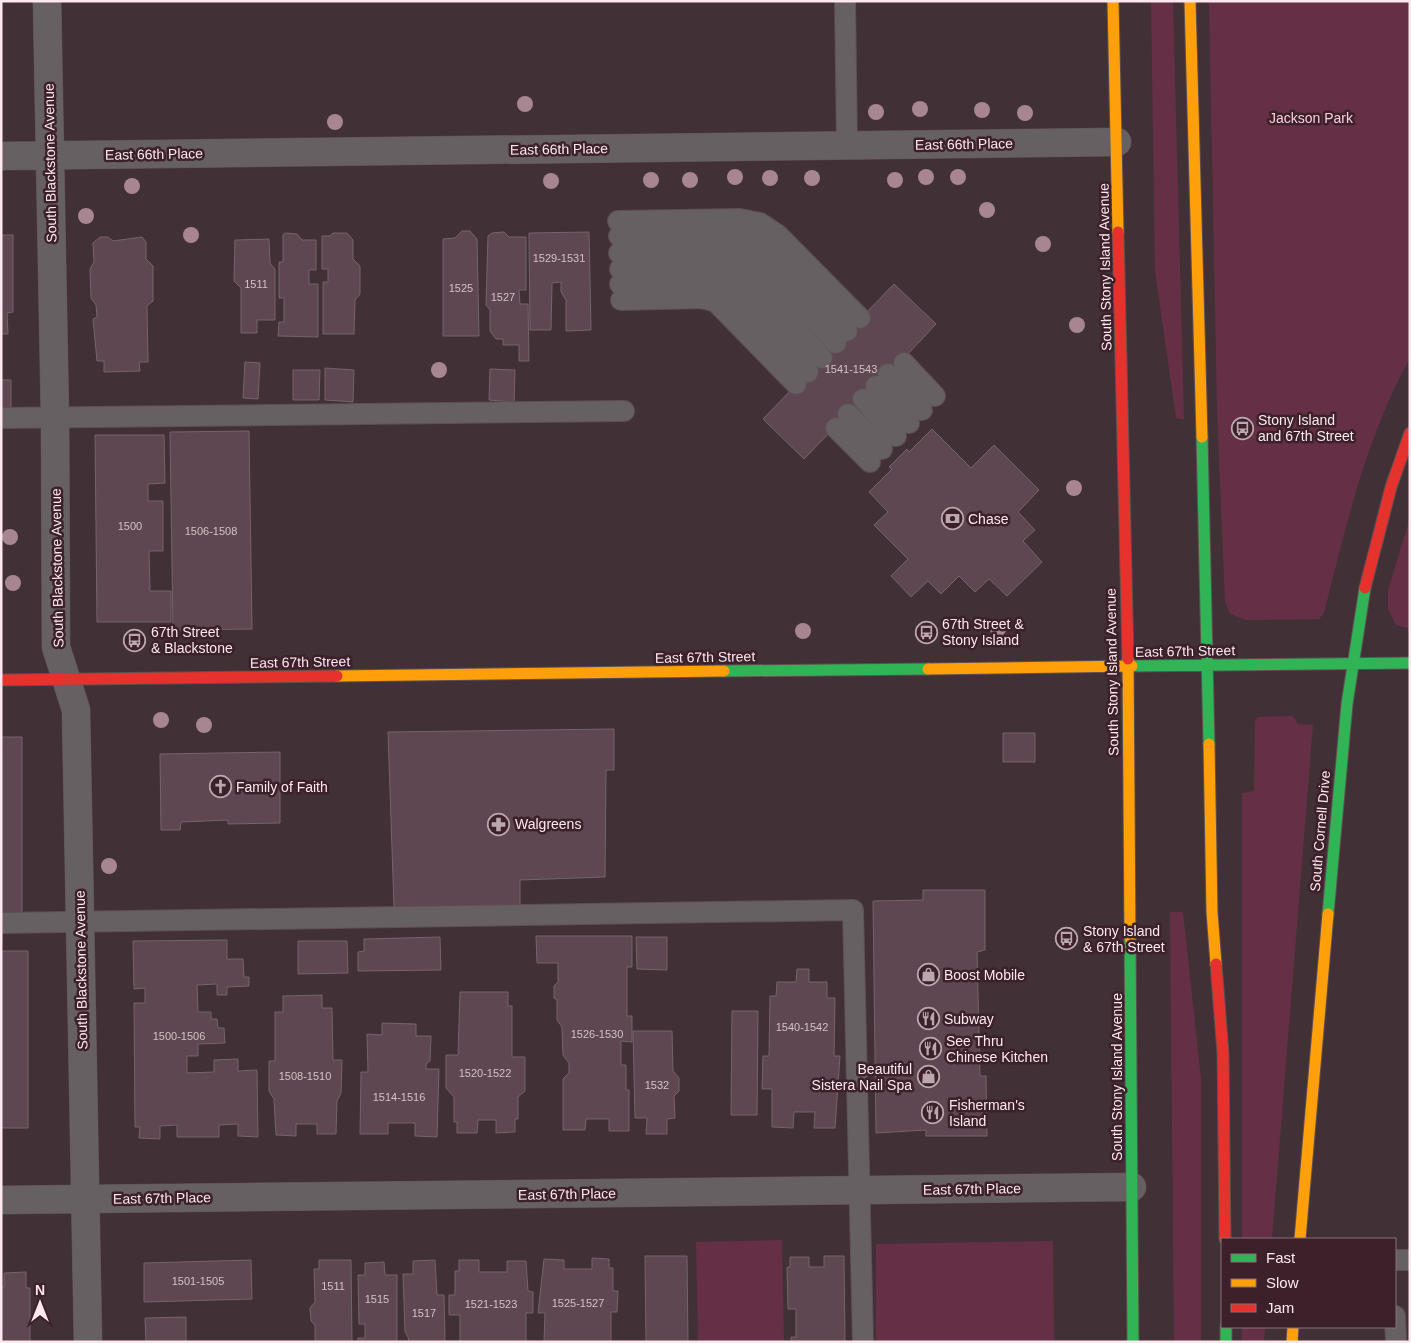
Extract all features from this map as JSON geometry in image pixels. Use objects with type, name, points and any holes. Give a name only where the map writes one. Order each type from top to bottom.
[{"type":"main road","name":"South Stony Island Avenue","points":[[1113,1],[1128,667],[1133,1342]]},
{"type":"main road","points":[[1190,1],[1208,665],[1212,912],[1223,1053],[1225,1238]]},
{"type":"main road","name":"South Cornell Drive","points":[[1300,1238],[1344,719],[1351,663],[1360,608],[1378,528],[1410,433]]},
{"type":"main road","name":"East 67th Street","points":[[1,680],[1410,663]]},
{"type":"main road","points":[[1226,1328],[1226,1342]]},
{"type":"main road","points":[[1292,1342],[1293,1328]]},
{"type":"street","name":"South Blackstone Avenue","points":[[47,1],[55,418],[56,647],[76,710],[88,1342]]},
{"type":"street","name":"East 66th Place","points":[[1,156],[1117,142]]},
{"type":"street","name":"East 67th Place","points":[[1,1200],[1132,1187]]},
{"type":"lane","points":[[845,1],[847,145]]},
{"type":"lane","points":[[737,235],[754,238],[768,248],[841,338],[734,270],[713,266],[620,260],[737,235]]},
{"type":"lane","points":[[620,260],[725,287],[738,297],[802,378]]},
{"type":"lane","points":[[902,429],[882,380],[902,429]]},
{"type":"lane","points":[[1,418],[624,411]]},
{"type":"lane","points":[[842,421],[902,429]]},
{"type":"lane","points":[[1,923],[853,910],[864,1342]]},
{"type":"lane","points":[[1396,1260],[1410,1260]]},
{"type":"lane","points":[[1395,1328],[1396,1342]]},
{"type":"green space","points":[[1151,1],[1173,1],[1184,419],[1176,418],[1155,271]]},
{"type":"green space","name":"Jackson Park","points":[[1209,1],[1410,1],[1410,358],[1381,419],[1369,450],[1349,515],[1324,613],[1319,619],[1246,620],[1230,614],[1225,601],[1217,411]]},
{"type":"green space","points":[[1410,518],[1410,629],[1396,625],[1388,609],[1388,590]]},
{"type":"green space","points":[[1293,716],[1298,724],[1313,725],[1272,1238],[1242,1238],[1242,793],[1254,791],[1255,721],[1258,717]]},
{"type":"green space","points":[[1170,912],[1183,912],[1201,1078],[1201,1342],[1174,1342]]},
{"type":"green space","points":[[782,1240],[784,1342],[698,1342],[696,1242]]},
{"type":"green space","points":[[1053,1241],[1054,1342],[876,1342],[876,1244]]},
{"type":"green space","points":[[1242,1328],[1265,1328],[1264,1342],[1242,1342]]},
{"type":"building","points":[[462,231],[470,231],[477,239],[479,336],[443,336],[443,239],[455,238]]},
{"type":"building","points":[[504,232],[509,237],[526,237],[526,290],[519,290],[520,304],[528,304],[529,361],[519,361],[519,345],[503,345],[503,339],[496,339],[490,331],[490,310],[486,305],[488,236],[492,233]]},
{"type":"building","points":[[589,232],[591,330],[566,331],[566,300],[561,292],[561,282],[552,283],[551,330],[530,330],[529,233]]},
{"type":"building","points":[[285,233],[297,234],[302,240],[316,240],[316,270],[309,270],[309,284],[318,284],[318,337],[278,336],[279,322],[284,322],[284,298],[279,298],[279,262],[283,262],[283,235]]},
{"type":"building","points":[[333,233],[347,233],[353,240],[353,259],[360,266],[360,294],[355,300],[354,334],[323,334],[323,282],[328,282],[328,269],[322,269],[322,236],[330,236]]},
{"type":"building","points":[[1,235],[13,235],[13,312],[7,313],[8,334],[1,334]]},
{"type":"building","points":[[100,237],[108,237],[113,241],[142,237],[146,242],[146,259],[153,266],[153,301],[147,306],[148,362],[139,362],[140,371],[104,372],[104,361],[97,361],[93,319],[97,317],[96,305],[91,298],[90,269],[94,262],[93,243]]},
{"type":"building","points":[[269,239],[270,263],[275,269],[275,320],[257,320],[257,333],[241,333],[241,288],[234,281],[235,240]]},
{"type":"building","points":[[894,284],[936,324],[907,355],[901,366],[894,366],[804,459],[763,419]]},
{"type":"building","points":[[245,362],[260,363],[258,399],[243,398]]},
{"type":"building","points":[[325,368],[354,370],[353,402],[325,400]]},
{"type":"building","points":[[490,369],[515,370],[514,402],[489,400]]},
{"type":"building","points":[[293,370],[320,370],[319,400],[293,400]]},
{"type":"building","points":[[1,380],[11,380],[11,409],[1,409]]},
{"type":"building","name":"Chase","points":[[932,429],[971,468],[994,445],[1039,490],[1018,512],[1035,530],[1023,541],[1042,562],[1007,596],[989,579],[975,592],[959,576],[941,594],[928,581],[911,597],[891,576],[908,559],[874,525],[888,512],[869,492],[892,469],[889,467],[907,449],[909,452]]},
{"type":"building","points":[[249,431],[252,629],[173,630],[170,432]]},
{"type":"building","points":[[95,435],[164,435],[165,483],[148,484],[148,501],[163,501],[163,551],[149,551],[150,591],[171,591],[171,622],[97,622]]},
{"type":"building","name":"Walgreens","points":[[614,729],[614,770],[606,770],[605,877],[520,880],[520,907],[394,907],[388,732]]},
{"type":"building","points":[[1003,733],[1035,733],[1035,762],[1003,762]]},
{"type":"building","points":[[1,737],[22,737],[22,914],[1,914]]},
{"type":"building","name":"Family of Faith","points":[[280,752],[280,823],[228,824],[228,820],[181,822],[180,830],[161,830],[160,754]]},
{"type":"building","points":[[923,890],[985,890],[985,950],[977,952],[980,1076],[986,1076],[987,1136],[926,1136],[926,1130],[876,1133],[873,901],[923,900]]},
{"type":"building","points":[[536,936],[632,936],[632,967],[627,967],[627,1016],[632,1016],[632,1042],[621,1041],[621,1065],[626,1065],[626,1090],[629,1090],[629,1131],[609,1131],[609,1119],[586,1119],[585,1130],[563,1130],[563,1079],[569,1073],[569,1063],[563,1055],[562,1027],[557,1020],[557,1000],[554,998],[554,986],[558,982],[558,963],[537,963]]},
{"type":"building","points":[[440,937],[441,970],[358,971],[358,952],[364,951],[364,939]]},
{"type":"building","points":[[636,937],[667,937],[667,970],[637,969]]},
{"type":"building","points":[[227,940],[227,959],[243,959],[244,977],[249,977],[249,986],[227,987],[227,995],[217,995],[217,984],[197,985],[198,1012],[211,1012],[211,1019],[217,1019],[218,1028],[224,1028],[225,1043],[198,1044],[198,1056],[187,1056],[187,1073],[214,1072],[214,1060],[238,1059],[238,1071],[257,1070],[258,1137],[238,1136],[238,1124],[219,1125],[219,1137],[177,1137],[177,1125],[160,1126],[160,1139],[139,1138],[140,1127],[135,1127],[134,1003],[145,1003],[145,988],[134,989],[133,941]]},
{"type":"building","points":[[298,941],[347,941],[348,973],[298,974]]},
{"type":"building","points":[[1,951],[28,951],[28,1128],[1,1128]]},
{"type":"building","points":[[797,969],[809,969],[809,982],[827,982],[827,998],[835,998],[834,1056],[840,1056],[835,1128],[814,1128],[815,1112],[794,1112],[793,1128],[772,1127],[772,1089],[762,1089],[763,1056],[769,1056],[770,996],[776,996],[777,982],[796,982]]},
{"type":"building","points":[[460,992],[508,992],[508,1006],[512,1006],[512,1057],[525,1057],[525,1091],[518,1097],[518,1119],[515,1119],[515,1132],[496,1133],[496,1120],[478,1120],[477,1133],[457,1133],[457,1122],[454,1122],[454,1097],[446,1088],[446,1055],[458,1055]]},
{"type":"building","points":[[322,995],[322,1008],[332,1008],[333,1060],[342,1060],[341,1093],[337,1101],[336,1134],[317,1134],[317,1124],[296,1124],[296,1136],[276,1135],[274,1099],[269,1091],[269,1061],[275,1061],[275,1012],[283,1012],[283,996]]},
{"type":"building","points":[[732,1011],[758,1011],[757,1115],[731,1115]]},
{"type":"building","points":[[382,1023],[416,1024],[416,1036],[431,1036],[430,1061],[426,1064],[426,1069],[439,1069],[437,1137],[415,1136],[415,1123],[388,1123],[388,1134],[360,1134],[361,1072],[368,1072],[367,1034],[382,1035]]},
{"type":"building","points":[[633,1031],[672,1031],[673,1071],[679,1078],[679,1091],[674,1096],[675,1118],[667,1119],[667,1134],[646,1134],[647,1118],[635,1118]]},
{"type":"building","points":[[645,1256],[687,1256],[688,1342],[646,1342]]},
{"type":"building","points":[[824,1256],[844,1256],[845,1342],[791,1342],[791,1337],[796,1337],[796,1309],[788,1309],[787,1267],[790,1267],[790,1257],[809,1257],[809,1267],[824,1267]]},
{"type":"building","points":[[592,1258],[609,1259],[609,1268],[613,1268],[613,1291],[618,1291],[617,1312],[611,1312],[611,1342],[544,1342],[545,1313],[538,1313],[544,1259],[564,1260],[564,1269],[592,1269]]},
{"type":"building","points":[[251,1260],[252,1299],[144,1302],[144,1263]]},
{"type":"building","points":[[319,1260],[351,1260],[352,1342],[315,1342],[315,1325],[311,1321],[310,1308],[315,1302],[314,1269],[319,1269]]},
{"type":"building","points":[[435,1260],[437,1295],[444,1295],[445,1342],[409,1342],[405,1332],[403,1274],[413,1274],[413,1261]]},
{"type":"building","points":[[459,1260],[479,1260],[479,1272],[507,1272],[507,1261],[526,1261],[528,1291],[533,1292],[533,1313],[526,1313],[526,1342],[460,1342],[460,1315],[449,1315],[449,1295],[455,1295],[455,1271],[459,1271]]},
{"type":"building","points":[[384,1262],[385,1275],[397,1275],[397,1342],[358,1342],[358,1338],[365,1338],[365,1324],[359,1324],[358,1275],[365,1275],[365,1263]]},
{"type":"building","points":[[26,1272],[26,1288],[30,1288],[30,1342],[1,1342],[1,1287],[4,1287],[4,1273]]},
{"type":"building","points":[[186,1317],[186,1342],[146,1342],[145,1318]]},
{"type":"traffic: fast","points":[[1202,437],[1209,744]]},
{"type":"traffic: fast","points":[[1328,914],[1347,704],[1365,588]]},
{"type":"traffic: fast","points":[[1132,666],[1410,663]]},
{"type":"traffic: fast","points":[[724,671],[928,669]]},
{"type":"traffic: fast","points":[[1130,938],[1133,1342]]},
{"type":"traffic: fast","points":[[1226,1328],[1226,1342]]},
{"type":"traffic: slow","points":[[1113,1],[1118,232]]},
{"type":"traffic: slow","points":[[1190,1],[1202,437]]},
{"type":"traffic: slow","points":[[1128,659],[1130,938]]},
{"type":"traffic: slow","points":[[928,669],[1132,666]]},
{"type":"traffic: slow","points":[[337,676],[724,671]]},
{"type":"traffic: slow","points":[[1209,744],[1212,912],[1216,964]]},
{"type":"traffic: slow","points":[[1300,1238],[1328,914]]},
{"type":"traffic: slow","points":[[1292,1342],[1293,1328]]},
{"type":"traffic: jam","points":[[1118,232],[1128,659]]},
{"type":"traffic: jam","points":[[1365,588],[1391,487],[1410,433]]},
{"type":"traffic: jam","points":[[1,680],[337,676]]},
{"type":"traffic: jam","points":[[1216,964],[1223,1053],[1225,1238]]},
{"type":"place","name":"Stony Island and 67th Street","points":[[1242,428]]},
{"type":"place","name":"Chase","points":[[952,519]]},
{"type":"place","name":"67th Street & Stony Island","points":[[926,632]]},
{"type":"place","name":"67th Street & Blackstone","points":[[135,640]]},
{"type":"place","name":"Family of Faith","points":[[220,787]]},
{"type":"place","name":"Walgreens","points":[[499,824]]},
{"type":"place","name":"Stony Island & 67th Street","points":[[1067,939]]},
{"type":"place","name":"Boost Mobile","points":[[928,975]]},
{"type":"place","name":"Subway","points":[[928,1019]]},
{"type":"place","name":"See Thru Chinese Kitchen","points":[[930,1049]]},
{"type":"place","name":"Beautiful Sistera Nail Spa","points":[[928,1077]]},
{"type":"place","name":"Fisherman's Island","points":[[933,1113]]}]
